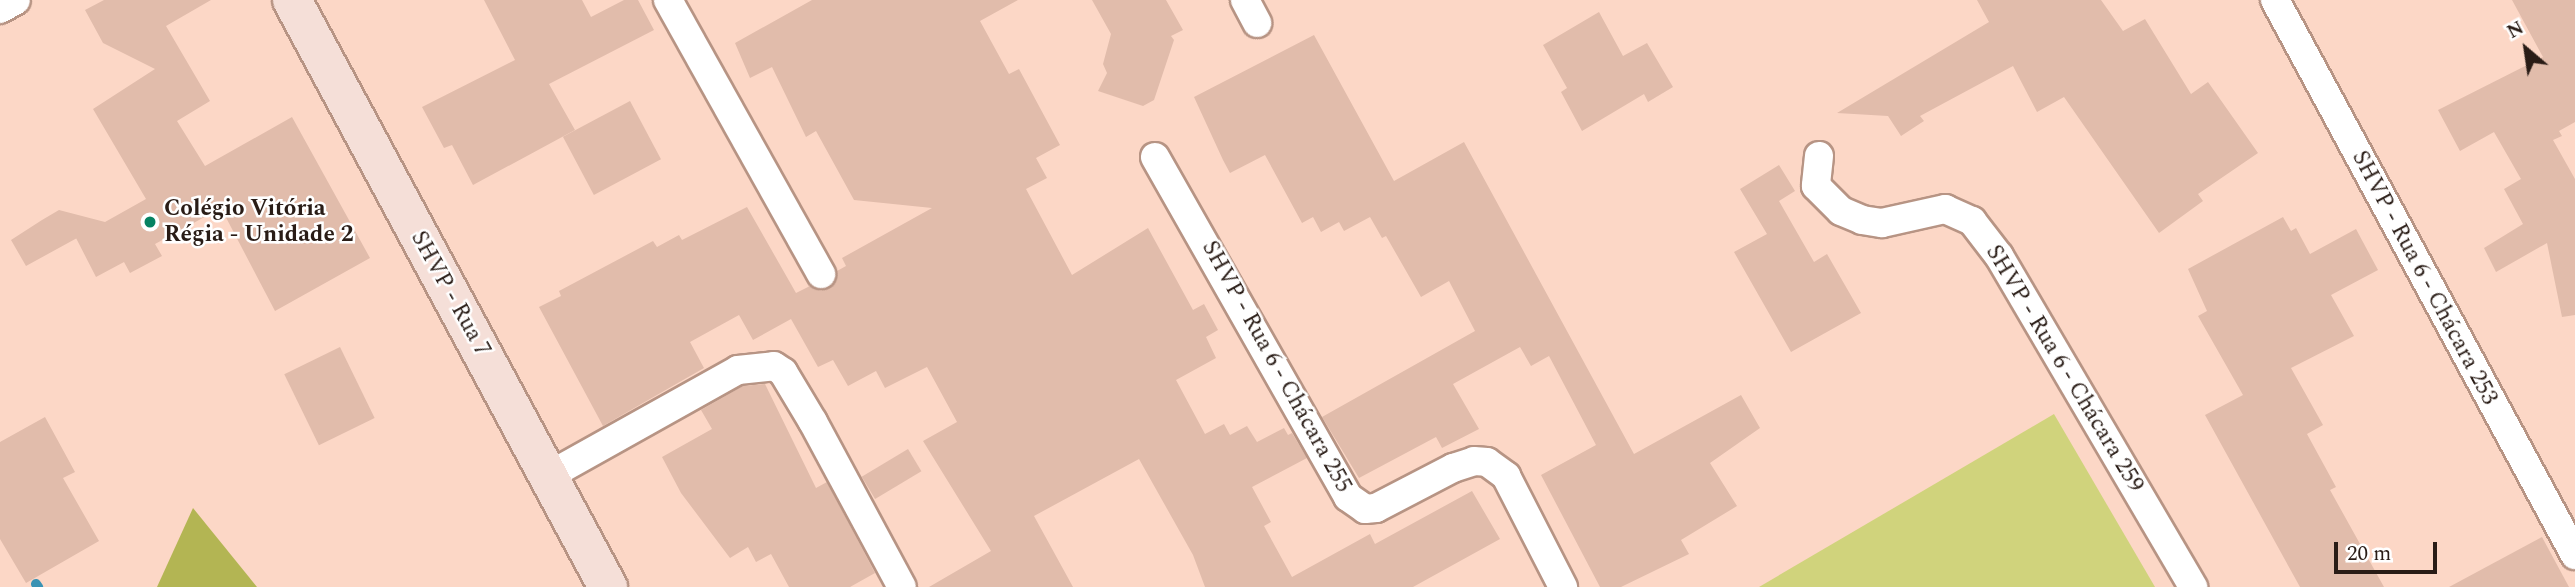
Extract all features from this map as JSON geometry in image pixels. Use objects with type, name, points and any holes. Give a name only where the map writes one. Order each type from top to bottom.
[{"type":"street","points":[[0,9],[16,0]]},
{"type":"street","name":"SHVP - Rua 7","points":[[292,0],[608,587]]},
{"type":"street","points":[[668,0],[821,274]]},
{"type":"street","name":"SHVP - Rua 6 - Chácara 253","points":[[2275,0],[2575,555]]},
{"type":"street","name":"SHVP - Rua 6 - Chácara 259","points":[[1819,156],[1816,186],[1841,211],[1862,220],[1882,223],[1945,209],[1972,221],[1999,256],[2193,587]]},
{"type":"street","name":"SHVP - Rua 6 - Chácara 255","points":[[1155,157],[1349,497],[1365,509],[1376,508],[1453,468],[1474,461],[1487,462],[1506,477],[1563,587]]},
{"type":"street","points":[[550,475],[738,370],[774,366],[813,422],[902,587]]},
{"type":"green space","points":[[2054,414],[2155,587],[1759,587]]},
{"type":"shaded area","points":[[193,508],[257,587],[157,587]]},
{"type":"building","points":[[104,0],[211,0],[166,26],[210,101],[177,121],[205,166],[292,117],[370,258],[275,311],[221,208],[155,244],[162,256],[130,273],[124,262],[96,277],[76,238],[26,266],[11,240],[59,210],[105,222],[146,199],[93,109],[155,69],[103,43],[85,10]]},
{"type":"building","points":[[484,0],[582,0],[591,17],[624,0],[638,0],[654,30],[549,84],[575,130],[473,185],[452,145],[444,148],[422,107],[515,60]]},
{"type":"building","points":[[812,0],[1018,0],[980,21],[1009,74],[1019,69],[1060,145],[1036,158],[1047,178],[1026,189],[1072,275],[1148,228],[1193,310],[1204,304],[1218,330],[1206,337],[1216,358],[1176,380],[1205,434],[1224,424],[1230,435],[1247,426],[1257,442],[1284,428],[1288,435],[1292,433],[1307,458],[1252,487],[1271,522],[1264,526],[1292,577],[1370,534],[1375,544],[1472,491],[1500,539],[1413,587],[1205,587],[1193,555],[1139,459],[1034,516],[1073,587],[929,587],[991,551],[923,441],[957,422],[927,367],[885,388],[876,371],[848,386],[833,360],[818,367],[791,319],[753,340],[739,315],[690,342],[704,368],[603,426],[539,307],[561,296],[559,291],[653,241],[657,247],[679,235],[682,240],[747,207],[796,293],[810,286],[821,291],[835,283],[837,271],[846,266],[842,258],[932,208],[854,200],[816,131],[806,137],[772,67],[750,78],[735,43]]},
{"type":"building","points":[[1092,0],[1166,0],[1183,30],[1171,36],[1174,40],[1154,100],[1143,106],[1098,91],[1107,73],[1103,64],[1111,34]]},
{"type":"building","points":[[1977,0],[2101,0],[2123,31],[2145,19],[2191,94],[2208,82],[2258,153],[2198,194],[2203,201],[2159,233],[2064,97],[2037,112],[2013,66],[1920,116],[1924,121],[1901,136],[1888,116],[1837,113],[1989,22]]},
{"type":"building","points":[[2512,0],[2575,0],[2575,122],[2559,131],[2562,136],[2553,140],[2575,179],[2575,315],[2562,317],[2547,243],[2496,272],[2484,248],[2523,224],[2504,189],[2521,179],[2494,132],[2460,151],[2438,110],[2543,57]]},
{"type":"building","points":[[1599,12],[1623,56],[1647,43],[1673,87],[1648,102],[1644,94],[1582,131],[1561,92],[1567,88],[1543,45]]},
{"type":"building","points":[[1314,35],[1394,181],[1464,142],[1634,454],[1741,395],[1760,428],[1710,463],[1737,506],[1681,540],[1689,554],[1621,587],[1600,587],[1541,475],[1596,445],[1549,356],[1531,366],[1520,347],[1453,384],[1479,429],[1442,448],[1436,437],[1359,478],[1322,417],[1475,331],[1449,281],[1421,297],[1386,236],[1382,238],[1370,217],[1344,231],[1339,222],[1321,232],[1313,217],[1302,223],[1265,155],[1230,173],[1194,97]]},
{"type":"building","points":[[630,101],[661,159],[594,195],[563,137]]},
{"type":"building","points":[[1779,165],[1795,191],[1779,201],[1814,262],[1827,254],[1861,313],[1791,352],[1734,252],[1767,234],[1740,189]]},
{"type":"building","points":[[2283,217],[2291,231],[2296,228],[2310,254],[2356,229],[2378,270],[2331,295],[2354,336],[2291,368],[2323,425],[2307,434],[2336,487],[2330,490],[2384,587],[2300,587],[2205,415],[2243,395],[2198,316],[2207,311],[2188,269]]},
{"type":"building","points":[[340,347],[375,418],[319,445],[284,374]]},
{"type":"building","points":[[765,384],[816,488],[827,482],[875,573],[850,587],[789,587],[771,554],[756,562],[748,547],[730,558],[681,493],[662,457],[712,429],[701,410],[743,386]]},
{"type":"building","points":[[45,417],[75,472],[63,478],[99,541],[26,583],[0,539],[0,442]]},
{"type":"building","points":[[908,449],[921,471],[875,499],[862,477]]},
{"type":"building","points":[[2542,537],[2569,587],[2449,587]]},
{"type":"place","name":"Colégio Vitória Régia - Unidade 2","points":[[150,222]]}]
